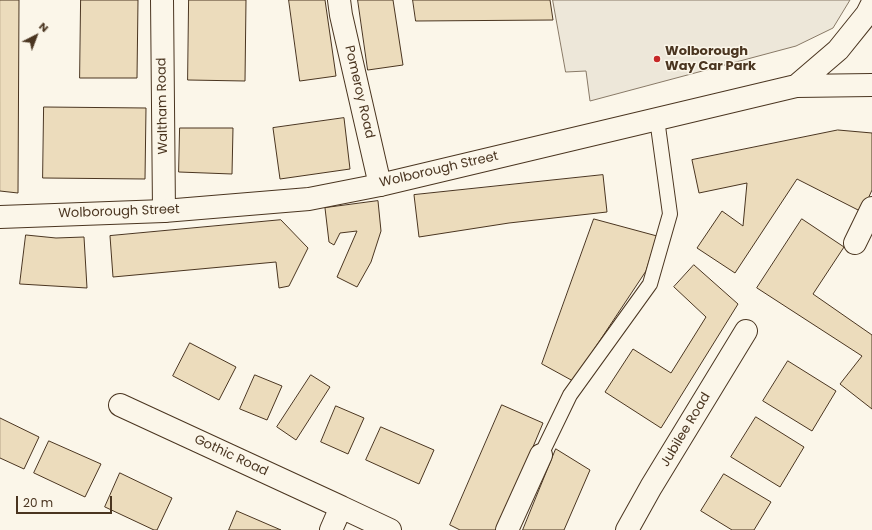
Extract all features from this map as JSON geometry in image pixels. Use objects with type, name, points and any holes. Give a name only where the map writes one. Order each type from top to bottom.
[{"type":"street","name":"Waltham Road","points":[[162,0],[164,211]]},
{"type":"street","name":"Pomeroy Road","points":[[340,0],[341,15],[380,185]]},
{"type":"street","points":[[796,86],[838,50],[867,14],[872,4]]},
{"type":"street","name":"Wolborough Street","points":[[0,217],[164,211],[309,199],[380,185],[796,86],[872,85]]},
{"type":"street","points":[[855,243],[872,208]]},
{"type":"street","name":"Jubilee Road","points":[[627,530],[651,487],[746,331]]},
{"type":"street","name":"Gothic Road","points":[[120,405],[390,530]]},
{"type":"street","points":[[507,530],[541,455]]},
{"type":"street","points":[[332,530],[341,507]]},
{"type":"lane","points":[[541,455],[570,395],[650,284],[670,214],[657,119]]},
{"type":"shaded area","name":"Wolborough Way Car Park","points":[[553,0],[850,0],[833,28],[796,46],[590,101],[586,71],[566,72]]},
{"type":"building","points":[[0,0],[19,0],[18,193],[0,191]]},
{"type":"building","points":[[81,0],[138,0],[137,78],[80,78]]},
{"type":"building","points":[[189,0],[246,0],[245,81],[188,80]]},
{"type":"building","points":[[289,0],[325,0],[336,76],[300,81]]},
{"type":"building","points":[[358,0],[393,0],[403,65],[368,70]]},
{"type":"building","points":[[413,0],[550,0],[553,20],[416,21]]},
{"type":"building","points":[[44,107],[146,108],[145,179],[43,178]]},
{"type":"building","points":[[344,118],[350,169],[280,179],[273,128]]},
{"type":"building","points":[[180,128],[233,128],[232,174],[179,172]]},
{"type":"building","points":[[838,130],[872,133],[872,190],[862,212],[797,179],[735,273],[697,248],[722,211],[743,226],[747,183],[699,193],[692,160]]},
{"type":"building","points":[[603,175],[607,212],[509,223],[419,237],[414,195]]},
{"type":"building","points":[[378,201],[381,231],[371,262],[357,287],[337,277],[357,231],[340,233],[334,245],[329,242],[325,208]]},
{"type":"building","points":[[594,219],[657,236],[646,271],[573,381],[542,364]]},
{"type":"building","points":[[802,219],[844,247],[813,294],[872,335],[872,409],[840,384],[862,356],[757,288]]},
{"type":"building","points":[[281,220],[308,248],[289,286],[279,288],[276,262],[113,277],[110,236]]},
{"type":"building","points":[[26,235],[56,238],[84,237],[87,288],[20,284]]},
{"type":"building","points":[[694,265],[738,304],[661,428],[605,392],[633,349],[671,373],[706,317],[674,287]]},
{"type":"building","points":[[190,343],[236,367],[219,400],[173,376]]},
{"type":"building","points":[[788,361],[836,391],[812,431],[763,401]]},
{"type":"building","points":[[255,375],[282,386],[267,420],[240,409]]},
{"type":"building","points":[[311,375],[330,387],[296,440],[277,427]]},
{"type":"building","points":[[502,405],[543,423],[498,530],[460,530],[450,525]]},
{"type":"building","points":[[336,406],[364,418],[348,454],[321,442]]},
{"type":"building","points":[[756,417],[804,447],[780,487],[731,457]]},
{"type":"building","points":[[0,418],[39,437],[24,469],[0,458]]},
{"type":"building","points":[[381,427],[434,450],[419,484],[366,460]]},
{"type":"building","points":[[49,441],[101,464],[85,497],[34,473]]},
{"type":"building","points":[[556,449],[590,470],[564,530],[523,530]]},
{"type":"building","points":[[120,473],[172,498],[157,530],[154,530],[105,507]]},
{"type":"building","points":[[724,474],[771,502],[754,530],[732,530],[701,511]]},
{"type":"building","points":[[237,511],[281,530],[229,530]]},
{"type":"place","name":"Wolborough Way Car Park","points":[[657,59]]}]
